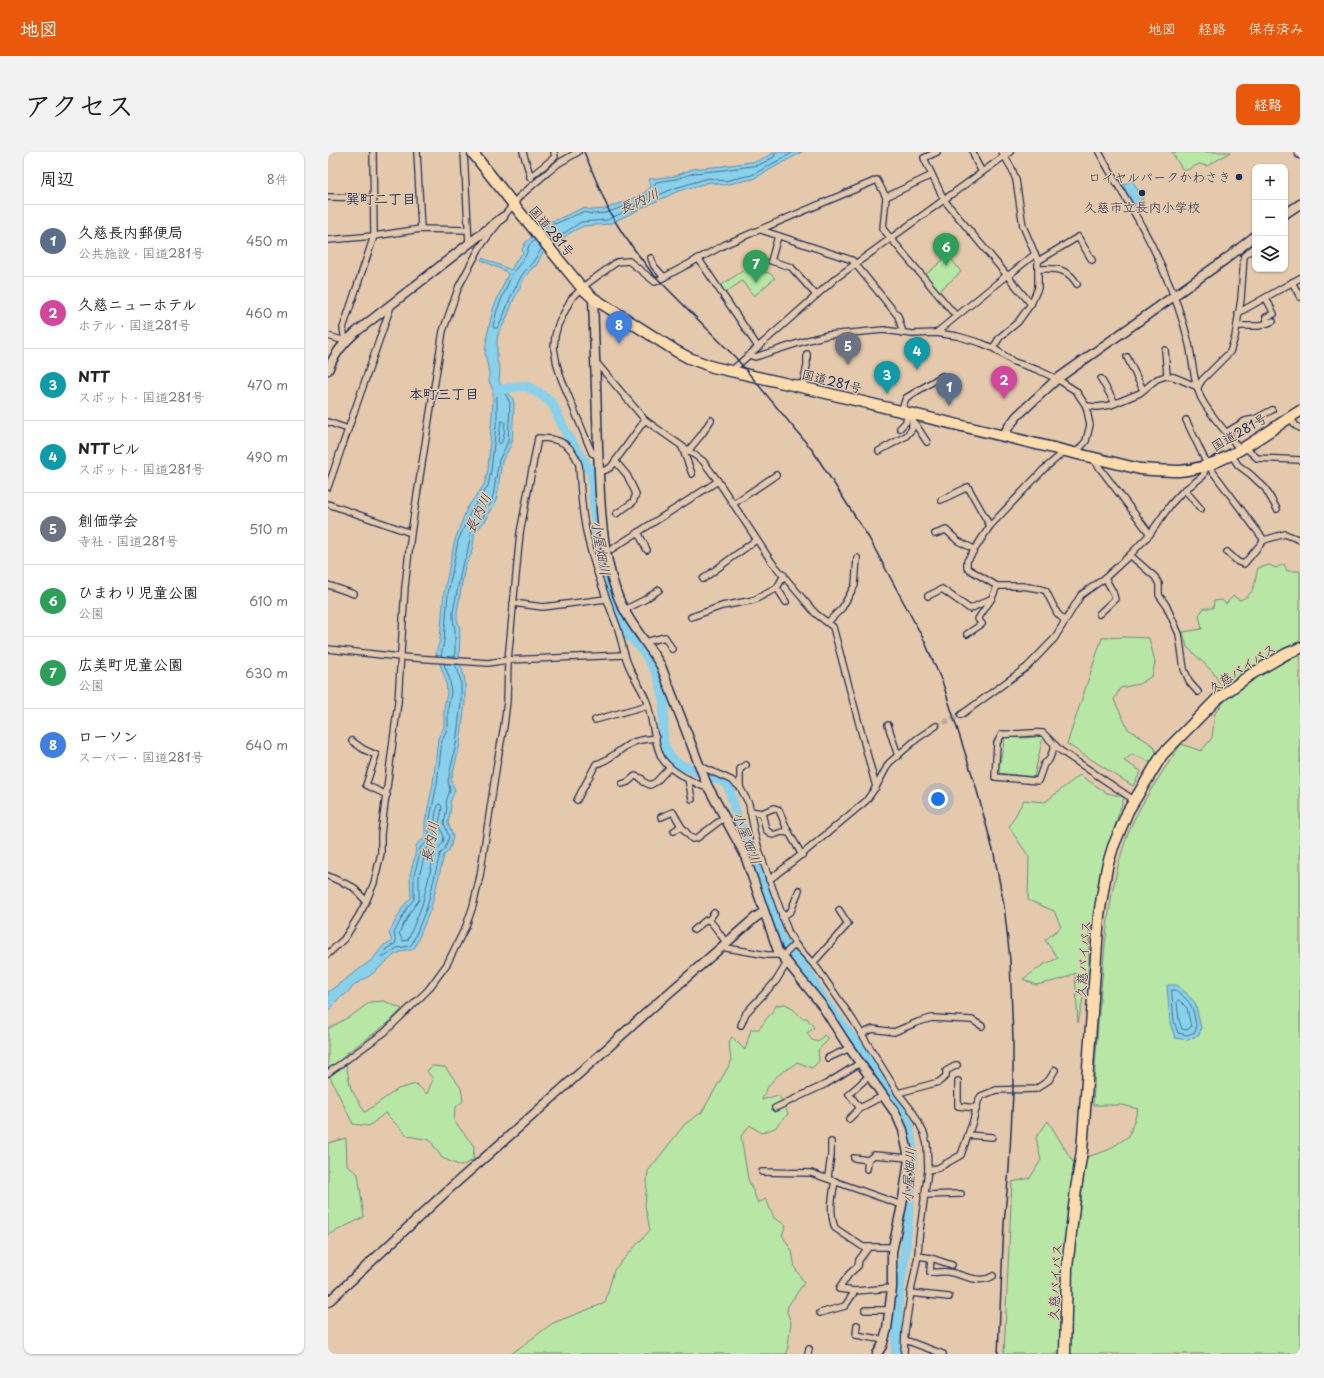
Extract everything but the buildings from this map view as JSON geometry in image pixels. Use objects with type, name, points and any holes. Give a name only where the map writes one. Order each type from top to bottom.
[{"type":"highway","name":"国道281号","points":[[472,152],[516,208],[581,286],[593,298],[689,358],[713,367],[731,370],[907,414],[1076,453],[1140,470],[1180,471],[1207,464],[1238,450],[1300,411]]},
{"type":"highway","name":"久慈バイパス","points":[[1065,1354],[1067,1268],[1082,1151],[1099,915],[1107,868],[1113,847],[1134,800],[1162,755],[1217,699],[1250,675],[1286,654],[1300,648]]},
{"type":"street","points":[[345,341],[343,328],[374,236],[373,152]]},
{"type":"street","points":[[417,152],[421,229]]},
{"type":"street","points":[[464,152],[469,243]]},
{"type":"street","points":[[522,152],[533,184]]},
{"type":"street","points":[[530,177],[555,157],[554,152]]},
{"type":"street","points":[[328,370],[334,355],[345,341],[469,243],[516,208],[519,197],[533,184],[559,163],[578,152]]},
{"type":"street","points":[[937,152],[924,158],[944,200],[1031,304]]},
{"type":"street","points":[[973,152],[976,162],[982,172]]},
{"type":"street","points":[[731,370],[836,278],[982,172],[1003,154],[1010,152]]},
{"type":"street","points":[[1099,152],[1134,210],[1163,269],[1180,312],[1190,345],[1193,368],[1201,396],[1207,407],[1227,432],[1238,450],[1238,465],[1250,474],[1264,488],[1277,509]]},
{"type":"street","points":[[993,348],[1000,338],[1018,322],[1031,304],[1038,288],[1038,261],[1023,226],[1016,180],[1012,169],[1003,154]]},
{"type":"street","points":[[886,197],[932,175]]},
{"type":"street","points":[[599,456],[592,453],[561,378],[554,348],[558,325],[581,286],[616,262],[629,261],[655,282],[726,244],[877,180],[886,197],[883,229],[956,316]]},
{"type":"street","points":[[328,197],[374,198]]},
{"type":"street","points":[[1288,212],[1300,204]]},
{"type":"street","points":[[329,951],[344,939],[358,917],[374,883],[381,853],[381,834],[398,702],[405,587],[411,532],[443,331],[459,286],[479,249],[504,217]]},
{"type":"street","points":[[328,240],[374,236],[421,229],[468,230]]},
{"type":"street","points":[[761,230],[852,260],[898,316],[903,333]]},
{"type":"street","points":[[778,236],[771,261],[791,267],[816,295]]},
{"type":"street","points":[[1038,261],[1078,237],[1092,260]]},
{"type":"street","points":[[1004,436],[1007,429],[1017,416],[1057,379],[1252,238]]},
{"type":"street","points":[[1198,388],[1202,380],[1230,352],[1237,326],[1244,256],[1252,249]]},
{"type":"street","points":[[936,333],[1035,254]]},
{"type":"street","points":[[651,258],[654,266],[664,277]]},
{"type":"street","points":[[698,258],[758,347]]},
{"type":"street","points":[[1042,269],[1055,268],[1067,272],[1077,284]]},
{"type":"street","points":[[1238,313],[1300,278]]},
{"type":"street","points":[[1292,282],[1300,297]]},
{"type":"street","points":[[593,298],[600,507],[605,558],[617,594],[635,629],[661,666],[708,787],[744,853],[778,952],[784,957],[821,1004],[896,1114],[903,1130],[909,1158],[902,1205],[893,1247],[892,1288],[887,1329],[884,1340],[877,1354]]},
{"type":"street","points":[[1237,326],[1259,326],[1270,322],[1266,317],[1274,314],[1266,298]]},
{"type":"street","points":[[328,487],[391,304]]},
{"type":"street","points":[[749,354],[755,357],[828,335],[884,330],[903,333],[936,333],[957,336],[993,348],[1014,362],[1038,370],[1057,379],[1076,391],[1086,406],[1090,426],[1086,441],[1076,453]]},
{"type":"street","points":[[328,336],[345,341]]},
{"type":"street","points":[[1165,350],[1167,376]]},
{"type":"street","points":[[802,387],[807,366],[807,354]]},
{"type":"street","points":[[1127,357],[1143,390]]},
{"type":"street","points":[[595,360],[645,420],[703,461],[771,561],[815,613],[833,627],[876,787]]},
{"type":"street","points":[[900,428],[906,422],[906,398],[942,376]]},
{"type":"street","points":[[1086,406],[1097,407],[1116,403],[1140,393],[1157,379],[1167,376],[1174,377],[1198,388]]},
{"type":"street","points":[[1101,379],[1116,403]]},
{"type":"street","points":[[1227,432],[1245,421],[1255,419],[1272,410]]},
{"type":"street","points":[[907,414],[927,442]]},
{"type":"street","points":[[879,451],[906,436],[912,429],[907,414]]},
{"type":"street","points":[[1290,417],[1296,426],[1300,428]]},
{"type":"street","points":[[599,472],[611,467],[645,420]]},
{"type":"street","points":[[688,451],[702,434],[710,420]]},
{"type":"street","points":[[1186,420],[1207,464],[1264,540]]},
{"type":"street","points":[[328,422],[348,429]]},
{"type":"street","points":[[328,1073],[385,1032],[428,990],[447,964],[466,926],[473,906],[480,876],[504,726],[507,701],[508,660],[520,533],[538,438],[557,439],[572,450],[579,465],[583,513],[595,560],[606,599],[625,655],[643,691],[648,705],[660,755],[670,767],[688,779],[708,787]]},
{"type":"street","points":[[682,446],[692,474]]},
{"type":"street","points":[[1238,450],[1257,458],[1300,460]]},
{"type":"street","points":[[1065,451],[1043,470],[990,526],[967,560],[967,568],[997,586],[1022,586],[1046,591],[1057,613],[1065,621]]},
{"type":"street","points":[[1092,457],[1150,534]]},
{"type":"street","points":[[615,461],[627,475],[636,494],[633,502],[616,514]]},
{"type":"street","points":[[961,715],[1027,667],[1054,639],[1080,595],[1105,578],[1130,555],[1150,534],[1171,504],[1185,490],[1203,476],[1207,464]]},
{"type":"street","points":[[733,504],[776,475]]},
{"type":"street","points":[[612,549],[718,481]]},
{"type":"street","points":[[941,500],[968,486],[990,526]]},
{"type":"street","points":[[1185,490],[1201,509]]},
{"type":"street","points":[[328,504],[411,532]]},
{"type":"street","points":[[936,534],[946,530],[958,541],[974,549]]},
{"type":"street","points":[[638,532],[647,550]]},
{"type":"street","points":[[1227,552],[1238,562],[1244,564],[1264,540],[1285,534],[1300,540]]},
{"type":"street","points":[[703,579],[756,540]]},
{"type":"street","points":[[1130,555],[1155,577],[1159,584],[1159,595],[1166,605],[1179,634],[1184,669],[1190,683],[1198,692]]},
{"type":"street","points":[[595,560],[605,558]]},
{"type":"street","points":[[828,622],[842,608],[855,585],[857,558]]},
{"type":"street","points":[[691,617],[722,606],[754,600],[777,588],[784,575]]},
{"type":"street","points":[[1099,614],[1115,599],[1113,592],[1105,578]]},
{"type":"street","points":[[328,585],[354,594]]},
{"type":"street","points":[[966,634],[982,624],[978,619],[992,598],[997,586]]},
{"type":"street","points":[[777,588],[786,602]]},
{"type":"street","points":[[928,596],[942,589],[970,610],[992,598]]},
{"type":"street","points":[[624,610],[644,600],[659,590]]},
{"type":"street","points":[[513,602],[543,607],[606,599]]},
{"type":"street","points":[[645,642],[665,637],[672,649]]},
{"type":"street","points":[[328,649],[400,657],[488,663],[508,660],[625,655]]},
{"type":"street","points":[[595,720],[648,705]]},
{"type":"street","points":[[888,725],[898,756]]},
{"type":"street","points":[[769,880],[802,855],[866,801],[876,787],[889,763],[918,738],[936,726]]},
{"type":"street","points":[[1055,745],[1050,760],[1044,764],[1038,781],[995,777],[997,743],[1002,734],[1015,735],[1032,732],[1043,733],[1055,745],[1134,800]]},
{"type":"street","points":[[577,800],[596,764],[602,762],[617,751],[635,741],[656,738]]},
{"type":"street","points":[[352,741],[376,755],[366,785],[387,795]]},
{"type":"street","points":[[740,787],[740,769],[746,765]]},
{"type":"street","points":[[622,784],[628,782],[635,776],[641,778],[644,782],[650,785],[656,782],[670,767]]},
{"type":"street","points":[[701,768],[731,780],[740,787],[749,804],[755,836],[769,880],[793,945],[818,969],[898,1093],[914,1112],[922,1129],[927,1145],[928,1170],[918,1256],[910,1294],[904,1354]]},
{"type":"street","points":[[688,779],[692,799]]},
{"type":"street","points":[[750,811],[762,813],[774,808],[779,810],[802,855]]},
{"type":"street","points":[[661,817],[673,812],[681,826],[692,839],[698,838],[725,818]]},
{"type":"street","points":[[762,813],[766,830],[773,835],[782,832],[790,833]]},
{"type":"street","points":[[674,831],[681,826]]},
{"type":"street","points":[[328,876],[353,887],[366,901]]},
{"type":"street","points":[[782,917],[791,911],[799,890]]},
{"type":"street","points":[[813,963],[848,924],[839,910]]},
{"type":"street","points":[[328,1302],[448,1190],[654,1006],[756,917],[764,912]]},
{"type":"street","points":[[694,930],[706,920],[709,920],[714,913]]},
{"type":"street","points":[[709,920],[717,928],[724,945]]},
{"type":"street","points":[[724,945],[767,956],[784,957]]},
{"type":"street","points":[[741,1025],[746,1013],[776,981],[784,957],[793,945]]},
{"type":"street","points":[[861,1034],[873,1029],[894,1032],[932,1018],[972,1020],[982,1026]]},
{"type":"street","points":[[828,1058],[850,1048]]},
{"type":"street","points":[[775,1108],[826,1084],[860,1063]]},
{"type":"street","points":[[898,1093],[939,1082],[946,1076],[946,1071],[948,1068],[957,1065]]},
{"type":"street","points":[[928,1170],[938,1168],[961,1155],[978,1101],[981,1096],[996,1090],[1036,1089],[1048,1080],[1055,1070]]},
{"type":"street","points":[[860,1108],[849,1094],[870,1076]]},
{"type":"street","points":[[958,1081],[958,1106],[977,1108]]},
{"type":"street","points":[[849,1119],[860,1108],[883,1096]]},
{"type":"street","points":[[968,1135],[992,1137]]},
{"type":"street","points":[[828,1178],[831,1142]]},
{"type":"street","points":[[854,1158],[868,1160],[874,1156],[909,1158]]},
{"type":"street","points":[[867,1169],[868,1160]]},
{"type":"street","points":[[762,1172],[811,1173],[902,1205]]},
{"type":"street","points":[[835,1181],[832,1194],[831,1213],[835,1228],[863,1247],[893,1247]]},
{"type":"street","points":[[924,1195],[961,1194]]},
{"type":"street","points":[[868,1248],[859,1260],[858,1266],[849,1274],[839,1290],[855,1291],[892,1288]]},
{"type":"street","points":[[918,1256],[931,1258],[952,1265]]},
{"type":"street","points":[[931,1258],[930,1272],[946,1272],[976,1280],[988,1280],[993,1276]]},
{"type":"street","points":[[820,1313],[845,1306],[855,1291]]},
{"type":"street","points":[[910,1294],[949,1297]]},
{"type":"street","points":[[865,1310],[889,1310]]},
{"type":"street","points":[[857,1325],[856,1335],[884,1340]]},
{"type":"street","points":[[905,1340],[943,1354]]},
{"type":"green space","points":[[1172,152],[1231,152],[1207,166],[1199,164],[1187,170],[1182,169]]},
{"type":"green space","points":[[946,252],[961,272],[939,291],[925,275],[943,260],[941,257]]},
{"type":"green space","points":[[747,268],[769,273],[775,278],[754,296],[742,281],[725,293],[720,286]]},
{"type":"green space","points":[[1284,564],[1287,571],[1300,571],[1300,642],[1223,689],[1213,672],[1187,647],[1183,632],[1202,629],[1199,615],[1204,608],[1213,608],[1214,601],[1222,600],[1226,604],[1233,596],[1240,600],[1249,595],[1254,587],[1258,568],[1269,565],[1276,568]]},
{"type":"green space","points":[[1102,638],[1149,638],[1155,662],[1152,676],[1139,684],[1120,688],[1114,700],[1128,729],[1154,746],[1158,759],[1150,762],[1132,754],[1124,761],[1141,771],[1133,786],[1067,744]]},
{"type":"green space","points":[[1300,655],[1300,1354],[1070,1354],[1070,1352],[1061,1354],[1004,1354],[1012,1182],[1030,1178],[1041,1160],[1036,1138],[1048,1121],[1073,1162],[1108,1150],[1129,1136],[1138,1109],[1123,1105],[1093,1105],[1099,1010],[1107,924],[1117,870],[1127,836],[1145,800],[1181,744],[1201,751],[1212,738],[1215,713],[1228,697],[1268,669]],"holes":[[[1195,1003],[1197,1014],[1188,1040],[1175,1037],[1170,1022]]]},
{"type":"green space","points":[[1043,736],[1034,777],[998,773],[1005,737],[1025,738]]},
{"type":"green space","points":[[1080,775],[1107,793],[1124,797],[1099,877],[1096,908],[1089,932],[1089,968],[1078,1023],[1075,973],[1063,979],[1036,985],[1023,979],[1043,965],[1058,958],[1045,940],[1061,927],[1054,911],[1028,900],[1029,857],[1009,827],[1024,800],[1045,802]]},
{"type":"green space","points":[[384,1001],[402,1009],[387,1024],[344,1055],[351,1089],[365,1112],[398,1089],[416,1084],[427,1094],[433,1079],[427,1071],[432,1066],[445,1067],[461,1088],[463,1101],[455,1108],[454,1121],[474,1146],[473,1160],[461,1166],[442,1158],[430,1140],[408,1136],[385,1113],[369,1126],[353,1124],[330,1077],[328,1077],[328,1029],[354,1014],[370,1002]]},
{"type":"green space","points":[[785,1004],[791,1007],[802,1018],[807,1018],[814,1028],[807,1033],[812,1040],[818,1042],[824,1035],[829,1039],[818,1050],[819,1061],[812,1068],[797,1062],[777,1076],[767,1088],[762,1100],[778,1095],[788,1114],[775,1128],[761,1133],[750,1125],[741,1136],[748,1179],[758,1203],[766,1199],[774,1218],[786,1225],[782,1235],[792,1251],[795,1268],[804,1283],[788,1306],[787,1312],[791,1322],[787,1354],[511,1354],[553,1323],[605,1303],[614,1270],[650,1230],[645,1205],[648,1171],[685,1124],[702,1112],[731,1062],[729,1042],[732,1037],[745,1050],[751,1029],[759,1029],[777,1005]]},
{"type":"green space","points":[[346,1138],[347,1165],[358,1174],[364,1217],[328,1235],[328,1143]]},
{"type":"water","name":"長内川","points":[[775,152],[802,152],[753,179],[723,185],[710,182],[676,192],[609,224],[583,226],[568,234],[560,242],[546,249],[536,266],[533,267],[525,277],[505,322],[499,331],[497,340],[497,360],[500,370],[499,382],[513,399],[514,403],[512,443],[502,461],[497,497],[494,506],[490,510],[487,519],[474,535],[471,555],[465,566],[457,612],[457,619],[460,629],[459,664],[462,668],[465,681],[465,703],[460,744],[451,781],[455,790],[450,802],[451,807],[448,823],[453,836],[451,845],[448,852],[444,855],[431,908],[415,947],[412,950],[405,950],[394,955],[371,975],[356,984],[346,994],[339,998],[328,1012],[328,992],[373,959],[384,945],[392,942],[389,933],[404,905],[411,898],[410,875],[416,846],[425,837],[425,822],[433,784],[438,738],[444,727],[444,708],[447,693],[446,681],[436,653],[440,640],[444,592],[455,540],[467,508],[484,485],[488,470],[493,390],[489,381],[485,353],[493,309],[508,274],[505,271],[481,260],[482,258],[511,270],[517,259],[523,253],[522,249],[526,242],[532,237],[537,228],[544,223],[556,220],[583,208],[592,210],[605,209],[640,196],[651,187],[649,179],[675,176],[693,169],[758,161]]},
{"type":"water","points":[[1132,180],[1143,199],[1134,205],[1123,185]]},
{"type":"water","points":[[1167,985],[1177,985],[1195,1003],[1201,1028],[1199,1035],[1188,1040],[1175,1038],[1170,1022]]},
{"type":"waterway","name":"小屋畑川","points":[[498,391],[512,387],[526,386],[539,393],[552,403],[567,435],[592,473],[597,533],[610,597],[617,617],[625,631],[642,649],[659,678],[664,702],[663,743],[670,757],[678,764],[725,782],[729,788],[737,817],[763,880],[780,939],[801,961],[825,1002],[862,1051],[895,1099],[909,1126],[913,1156],[905,1253],[898,1299],[896,1354]]},
{"type":"tunnel","points":[[936,726],[961,715]]},
{"type":"railway","points":[[584,152],[610,213],[623,234],[652,273],[736,358],[813,451],[869,538],[924,640],[943,684],[976,787],[994,854],[1004,905],[1010,960],[1013,1039],[1013,1093],[1009,1169],[1004,1224],[998,1354]]},
{"type":"place","name":"ロイヤルパークかわさき","points":[[1239,177]]},
{"type":"place","name":"久慈市立長内小学校","points":[[1142,193]]},
{"type":"place","name":"ひまわり児童公園","points":[[946,266]]},
{"type":"place","name":"広美町児童公園","points":[[756,283]]},
{"type":"place","name":"ローソン","points":[[619,344]]},
{"type":"place","name":"創価学会","points":[[848,365]]},
{"type":"place","name":"NTTビル","points":[[917,370]]},
{"type":"place","name":"NTT","points":[[887,394]]},
{"type":"place","name":"久慈ニューホテル","points":[[1004,399]]},
{"type":"place","name":"久慈長内郵便局","points":[[949,406]]},
{"type":"district","name":"巽町二丁目","points":[[381,199]]},
{"type":"district","name":"本町三丁目","points":[[444,394]]}]
